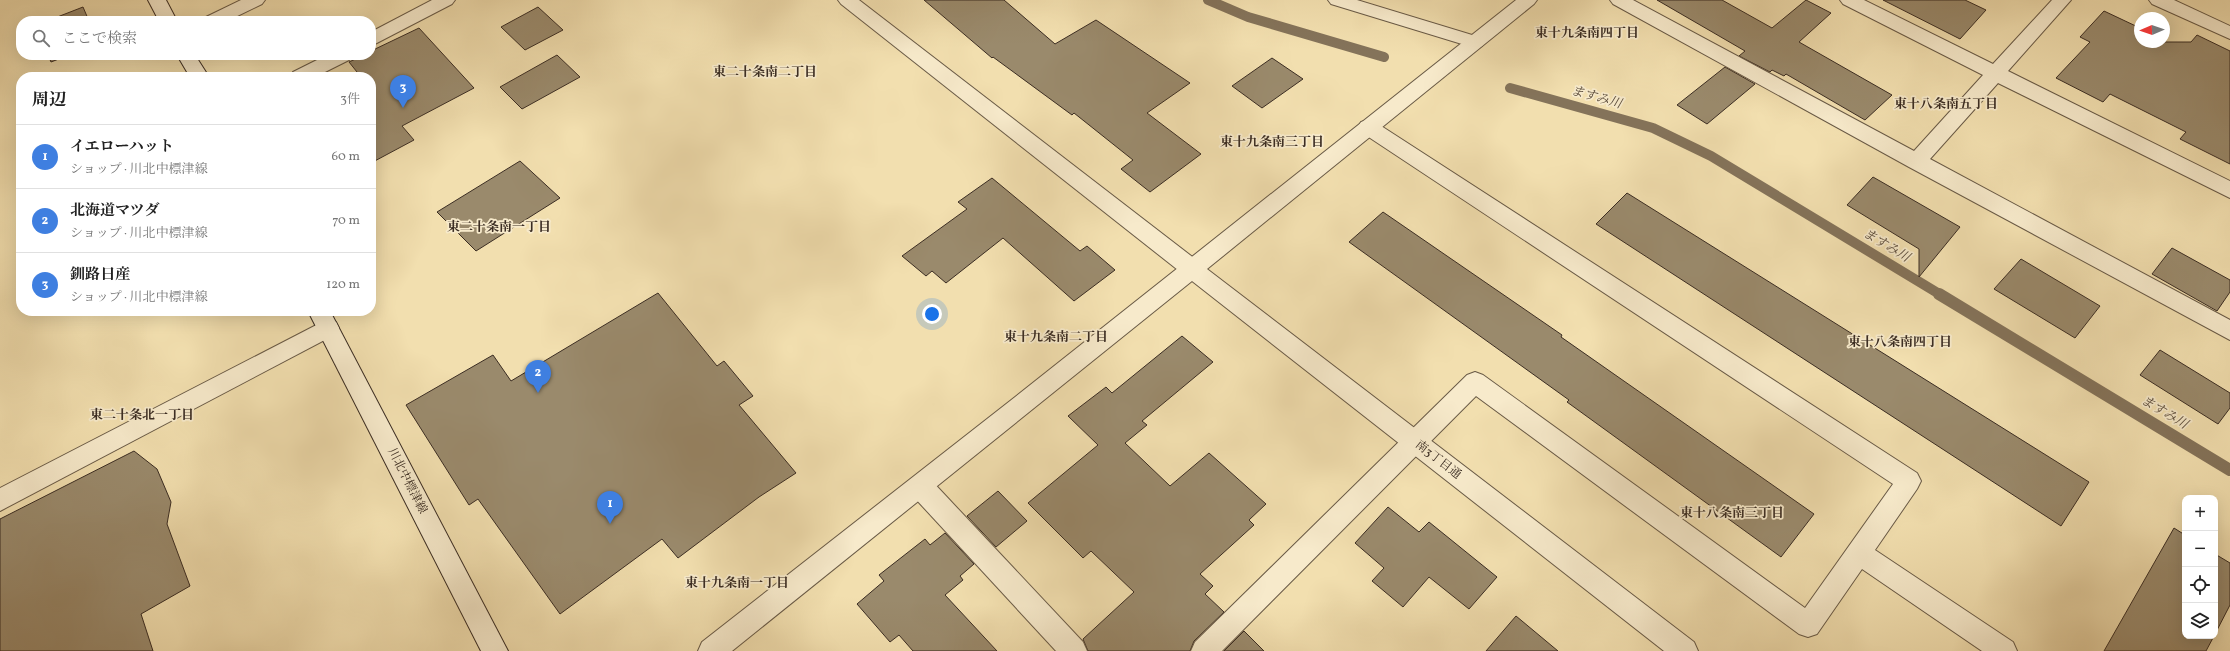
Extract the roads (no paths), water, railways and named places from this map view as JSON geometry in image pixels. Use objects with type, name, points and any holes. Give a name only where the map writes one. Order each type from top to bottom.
[{"type":"street","points":[[157,0],[165,16]]},
{"type":"street","points":[[222,16],[256,0]]},
{"type":"street","points":[[376,37],[446,0]]},
{"type":"street","name":"南3丁目通","points":[[847,0],[1681,650]]},
{"type":"street","points":[[1337,0],[1475,42]]},
{"type":"street","points":[[711,651],[921,487],[1191,268],[1528,0]]},
{"type":"street","points":[[1619,0],[2230,332]]},
{"type":"street","points":[[1849,0],[2230,190]]},
{"type":"street","points":[[1916,162],[1994,73],[2062,0]]},
{"type":"street","points":[[2158,0],[2230,33]]},
{"type":"street","points":[[189,60],[197,72]]},
{"type":"street","points":[[310,72],[332,60]]},
{"type":"street","points":[[1204,651],[1475,382],[1808,625],[1909,481],[1368,127]]},
{"type":"street","points":[[0,500],[324,320]]},
{"type":"street","name":"川北中標津線","points":[[324,320],[495,651]]},
{"type":"street","points":[[921,487],[1074,651]]},
{"type":"street","points":[[1859,553],[2004,651]]},
{"type":"waterway","name":"ますみ川","points":[[1208,0],[1248,17],[1384,57]]},
{"type":"waterway","name":"ますみ川","points":[[1510,88],[1653,128],[1711,156],[1941,295]]},
{"type":"waterway","name":"ますみ川","points":[[1939,294],[2230,470]]},
{"type":"place","name":"釧路日産","points":[[403,108]]},
{"type":"place","name":"北海道マツダ","points":[[538,393]]},
{"type":"place","name":"イエローハット","points":[[610,524]]},
{"type":"district","name":"東十九条南四丁目","points":[[1587,34]]},
{"type":"district","name":"東二十条南二丁目","points":[[765,73]]},
{"type":"district","name":"東十八条南五丁目","points":[[1946,105]]},
{"type":"district","name":"東十九条南三丁目","points":[[1272,143]]},
{"type":"district","name":"東二十条南一丁目","points":[[499,228]]},
{"type":"district","name":"東十九条南二丁目","points":[[1056,338]]},
{"type":"district","name":"東十八条南四丁目","points":[[1900,343]]},
{"type":"district","name":"東二十条北一丁目","points":[[142,416]]},
{"type":"district","name":"東十八条南三丁目","points":[[1732,514]]},
{"type":"district","name":"東十九条南一丁目","points":[[737,584]]}]
